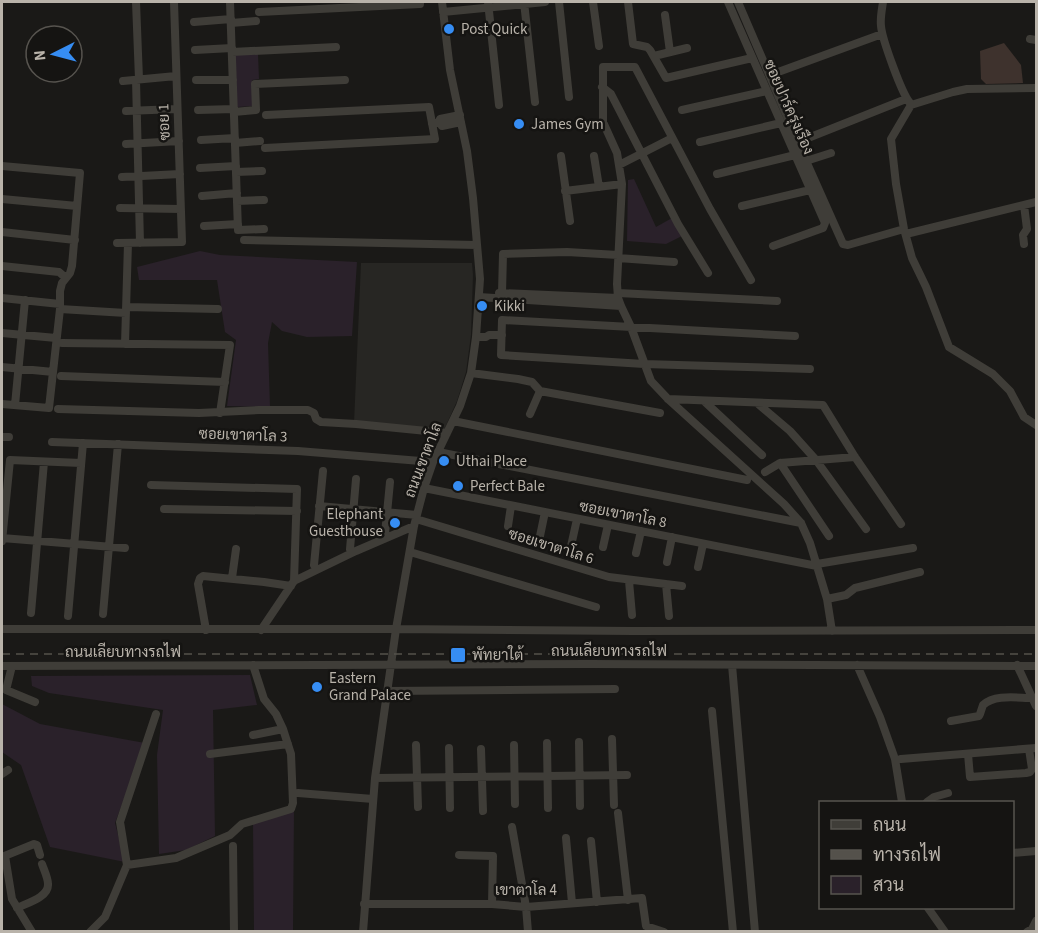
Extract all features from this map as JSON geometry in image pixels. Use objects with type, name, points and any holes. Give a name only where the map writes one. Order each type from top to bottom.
[{"type":"street","points":[[117,243],[140,243],[136,111],[136,2]]},
{"type":"street","name":"ซอย 1","points":[[140,243],[182,242],[174,2]]},
{"type":"street","points":[[230,2],[238,230],[264,229]]},
{"type":"street","points":[[259,12],[420,4],[420,2]]},
{"type":"street","name":"ถนนเขาตาโล","points":[[363,932],[375,778],[396,629],[416,520],[433,462],[460,406],[471,373],[476,334],[479,295],[477,245],[467,151],[450,70],[442,2]]},
{"type":"street","points":[[442,12],[489,4],[545,2]]},
{"type":"street","points":[[559,2],[569,97]]},
{"type":"street","points":[[593,2],[599,46]]},
{"type":"street","points":[[628,2],[633,44],[647,47],[666,78],[753,58]]},
{"type":"street","name":"ซอยปาร์ครุ่งเรือง","points":[[728,2],[825,223],[823,228],[773,246]]},
{"type":"street","points":[[738,2],[843,244],[848,245],[1036,202]]},
{"type":"street","points":[[884,2],[882,34],[909,102],[891,139],[896,184],[912,258],[949,346],[993,374],[1010,392],[1023,417],[1036,425]]},
{"type":"street","points":[[524,3],[535,102]]},
{"type":"street","points":[[489,4],[499,105]]},
{"type":"street","points":[[665,15],[670,52]]},
{"type":"street","points":[[194,22],[256,21]]},
{"type":"street","points":[[770,75],[882,34]]},
{"type":"street","points":[[195,50],[336,47]]},
{"type":"street","points":[[654,56],[687,48]]},
{"type":"street","points":[[751,280],[710,209],[635,67],[603,67],[603,122],[616,153],[622,184],[618,257],[619,299],[644,364],[651,381],[668,399],[784,504],[801,523],[810,543],[827,599],[832,631]]},
{"type":"street","points":[[123,81],[176,76]]},
{"type":"street","points":[[196,80],[233,80]]},
{"type":"street","points":[[198,110],[256,110],[255,84],[345,80]]},
{"type":"street","points":[[602,87],[611,94],[678,224],[708,273]]},
{"type":"street","points":[[798,142],[909,102],[953,92],[967,89],[1036,88]]},
{"type":"street","points":[[682,110],[767,91]]},
{"type":"street","points":[[201,140],[235,140],[262,145],[435,139],[436,123],[429,107],[266,115]]},
{"type":"street","points":[[126,111],[177,109]]},
{"type":"street","points":[[436,123],[440,119],[460,119]]},
{"type":"street","points":[[700,142],[781,123]]},
{"type":"street","points":[[619,165],[672,138]]},
{"type":"street","points":[[126,144],[178,141]]},
{"type":"street","points":[[806,161],[831,153]]},
{"type":"street","points":[[717,174],[795,155]]},
{"type":"street","points":[[561,156],[570,221]]},
{"type":"street","points":[[594,156],[599,187]]},
{"type":"street","points":[[2,166],[80,173],[72,266],[60,291],[57,374],[49,408],[2,404]]},
{"type":"street","points":[[200,168],[262,171]]},
{"type":"street","points":[[122,177],[180,174]]},
{"type":"street","points":[[565,191],[622,184]]},
{"type":"street","points":[[742,206],[810,190]]},
{"type":"street","points":[[202,196],[264,200]]},
{"type":"street","points":[[2,199],[77,206]]},
{"type":"street","points":[[1024,205],[1027,229],[1023,235],[1024,244]]},
{"type":"street","points":[[120,208],[181,209]]},
{"type":"street","points":[[204,226],[238,224]]},
{"type":"street","points":[[2,232],[75,240]]},
{"type":"street","points":[[244,240],[477,245]]},
{"type":"street","points":[[125,344],[128,243]]},
{"type":"street","points":[[502,293],[503,254],[567,252],[674,262]]},
{"type":"street","points":[[2,266],[59,272],[66,278]]},
{"type":"street","points":[[479,295],[502,293],[619,299]]},
{"type":"street","points":[[479,295],[777,301]]},
{"type":"street","points":[[2,298],[60,306],[126,310],[218,309]]},
{"type":"street","points":[[15,405],[26,300]]},
{"type":"street","points":[[795,336],[502,320],[501,355],[644,364],[810,369]]},
{"type":"street","points":[[476,334],[486,331],[489,335],[502,335]]},
{"type":"street","points":[[2,333],[59,340],[125,344],[230,345],[220,413]]},
{"type":"street","points":[[2,367],[57,374],[225,382]]},
{"type":"street","points":[[471,373],[518,379],[532,382],[540,391],[660,413]]},
{"type":"street","points":[[530,414],[540,391]]},
{"type":"street","points":[[668,399],[823,405],[901,524]]},
{"type":"street","points":[[704,401],[762,455]]},
{"type":"street","points":[[757,403],[789,431],[816,460],[866,529]]},
{"type":"street","points":[[58,409],[220,413],[308,410],[314,413],[316,419],[321,422],[447,433]]},
{"type":"street","points":[[453,421],[747,480]]},
{"type":"street","name":"ซอยเขาตาโล 3","points":[[52,442],[298,451],[433,462]]},
{"type":"street","points":[[68,616],[83,443]]},
{"type":"street","points":[[103,614],[118,444]]},
{"type":"street","points":[[438,452],[801,523]]},
{"type":"street","points":[[765,472],[780,464],[855,457]]},
{"type":"street","points":[[81,464],[9,460],[2,539],[125,548]]},
{"type":"street","points":[[31,613],[44,462]]},
{"type":"street","points":[[780,464],[829,536]]},
{"type":"street","points":[[314,565],[323,471]]},
{"type":"street","points":[[350,549],[356,479]]},
{"type":"street","points":[[385,534],[390,482]]},
{"type":"street","points":[[151,485],[297,489],[292,584]]},
{"type":"street","name":"ซอยเขาตาโล 8","points":[[424,488],[817,565]]},
{"type":"street","name":"ซอยเขาตาโล 6","points":[[319,506],[387,513],[609,577],[682,586]]},
{"type":"street","points":[[508,526],[512,506]]},
{"type":"street","points":[[164,509],[297,511]]},
{"type":"street","points":[[540,536],[545,512]]},
{"type":"street","points":[[571,546],[576,519]]},
{"type":"street","points":[[261,630],[292,584],[416,520]]},
{"type":"street","points":[[603,547],[608,525]]},
{"type":"street","points":[[636,553],[641,531]]},
{"type":"street","points":[[667,562],[672,537]]},
{"type":"street","points":[[698,567],[703,543]]},
{"type":"street","points":[[817,565],[913,548]]},
{"type":"street","points":[[232,578],[236,549]]},
{"type":"street","points":[[410,552],[596,607]]},
{"type":"street","points":[[827,599],[846,595],[855,588],[920,572]]},
{"type":"street","points":[[206,630],[198,584],[203,576],[292,584]]},
{"type":"street","points":[[629,580],[632,615]]},
{"type":"street","points":[[666,584],[669,616]]},
{"type":"street","name":"ถนนเลียบทางรถไฟ","points":[[2,629],[1036,630]]},
{"type":"street","points":[[127,865],[176,858],[230,835],[243,824],[291,809],[293,804],[291,754],[276,714],[264,699],[253,665]]},
{"type":"street","points":[[732,665],[755,932]]},
{"type":"street","points":[[857,665],[880,717],[895,759],[902,801]]},
{"type":"street","points":[[1017,665],[1034,702]]},
{"type":"street","name":"ถนนเลียบทางรถไฟ","points":[[2,666],[1036,666]]},
{"type":"street","points":[[12,666],[6,690],[35,702]]},
{"type":"street","points":[[388,691],[615,689]]},
{"type":"street","points":[[951,721],[978,716],[984,702],[990,700],[1000,698],[1034,702]]},
{"type":"street","points":[[712,711],[733,932]]},
{"type":"street","points":[[90,932],[105,918],[127,865],[120,822],[156,714]]},
{"type":"street","points":[[253,735],[283,729]]},
{"type":"street","points":[[612,739],[616,809],[628,900],[642,898],[646,926],[663,932]]},
{"type":"street","points":[[579,742],[580,806]]},
{"type":"street","points":[[547,743],[548,808]]},
{"type":"street","points":[[210,754],[288,744]]},
{"type":"street","points":[[514,745],[515,804]]},
{"type":"street","points":[[416,746],[417,807]]},
{"type":"street","points":[[449,748],[450,808]]},
{"type":"street","points":[[481,748],[483,811]]},
{"type":"street","points":[[901,759],[1033,749],[1032,769],[1026,773],[970,777],[968,754]]},
{"type":"street","points":[[375,778],[627,775]]},
{"type":"street","points":[[298,793],[373,799]]},
{"type":"street","points":[[928,801],[948,793]]},
{"type":"street","points":[[512,828],[526,907],[528,932]]},
{"type":"street","points":[[566,838],[572,903]]},
{"type":"street","points":[[591,840],[597,902]]},
{"type":"street","points":[[32,932],[12,899],[3,856],[34,844],[37,845],[40,855]]},
{"type":"street","points":[[233,846],[234,932]]},
{"type":"street","points":[[1014,853],[1036,851]]},
{"type":"street","points":[[459,855],[493,856],[492,904]]},
{"type":"street","points":[[17,908],[47,890],[48,884],[42,864]]},
{"type":"street","name":"เขาตาโล 4","points":[[364,904],[492,904],[526,907],[628,900]]},
{"type":"street","points":[[929,909],[945,932]]},
{"type":"street","points":[[1027,932],[1032,929],[1036,921]]},
{"type":"shaded area","points":[[1004,43],[1021,65],[1023,83],[986,84],[981,79],[980,51]]},
{"type":"shaded area","points":[[361,263],[472,263],[471,335],[466,372],[457,401],[444,430],[354,423]]},
{"type":"green space","points":[[258,54],[259,79],[252,80],[253,106],[237,107],[235,55]]},
{"type":"green space","points":[[634,179],[656,227],[672,218],[682,236],[666,244],[627,241],[628,180]]},
{"type":"green space","points":[[200,251],[220,255],[357,262],[352,336],[307,337],[282,331],[272,322],[268,343],[270,407],[227,406],[236,340],[225,332],[217,280],[139,280],[137,267]]},
{"type":"green space","points":[[250,675],[257,705],[213,710],[215,836],[186,850],[159,854],[157,755],[163,710],[49,693],[32,686],[31,676]]},
{"type":"green space","points":[[2,704],[40,724],[145,743],[115,823],[125,862],[50,847],[21,765],[2,752]]},
{"type":"green space","points":[[294,809],[293,931],[254,931],[253,823]]},
{"type":"railway","points":[[2,654],[1036,654]]},
{"type":"place","name":"Post Quick","points":[[449,29]]},
{"type":"place","name":"James Gym","points":[[519,124]]},
{"type":"place","name":"Kikki","points":[[482,306]]},
{"type":"place","name":"Uthai Place","points":[[444,461]]},
{"type":"place","name":"Perfect Bale","points":[[458,486]]},
{"type":"place","name":"Elephant Guesthouse","points":[[395,523]]},
{"type":"place","name":"พัทยาใต้","points":[[458,655]]},
{"type":"place","name":"Eastern Grand Palace","points":[[317,687]]}]
